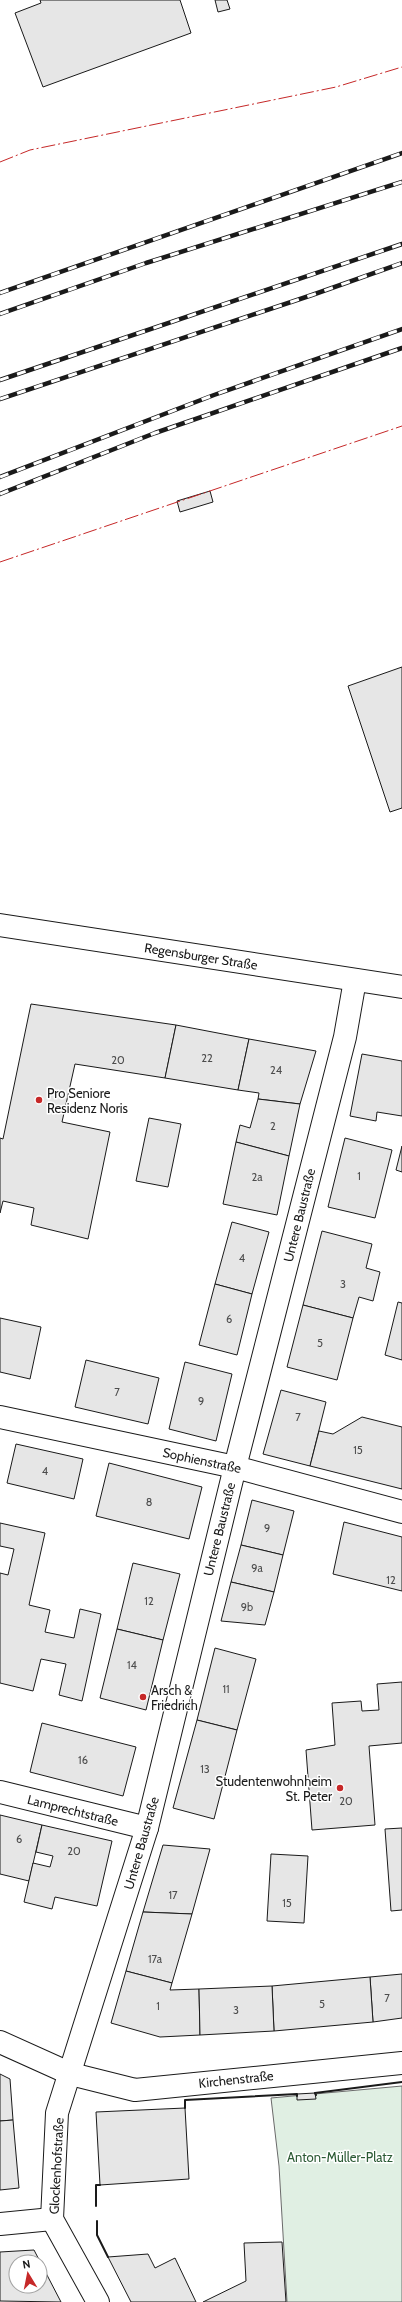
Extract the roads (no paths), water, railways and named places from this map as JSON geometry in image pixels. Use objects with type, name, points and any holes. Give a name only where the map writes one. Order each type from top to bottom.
[{"type":"street","name":"Regensburger Straße","points":[[0,925],[402,986]]},
{"type":"street","name":"Untere Baustraße","points":[[71,2074],[147,1828],[234,1467],[345,1037],[355,980]]},
{"type":"street","name":"Sophienstraße","points":[[0,1417],[234,1467],[402,1512]]},
{"type":"street","name":"Lamprechtstraße","points":[[0,1792],[147,1828]]},
{"type":"street","points":[[0,2042],[71,2074]]},
{"type":"street","name":"Kirchenstraße","points":[[71,2074],[135,2090],[402,2063]]},
{"type":"street","name":"Glockenhofstraße","points":[[71,2074],[57,2113],[52,2219],[98,2302]]},
{"type":"street","points":[[0,2224],[52,2219]]},
{"type":"railway","points":[[0,293],[402,153]]},
{"type":"railway","points":[[0,314],[146,263],[402,182]]},
{"type":"railway","points":[[0,380],[402,244]]},
{"type":"railway","points":[[0,399],[312,295],[402,263]]},
{"type":"railway","points":[[0,477],[214,395],[402,329]]},
{"type":"railway","points":[[0,494],[155,433],[402,348]]},
{"type":"place","name":"Pro Seniore Residenz Noris","points":[[39,1100]]},
{"type":"place","name":"Arsch & Friedrich","points":[[143,1697]]},
{"type":"place","name":"Studentenwohnheim St. Peter","points":[[340,1788]]},
{"type":"park label","name":"Anton-Müller-Platz","points":[[340,2157]]}]
